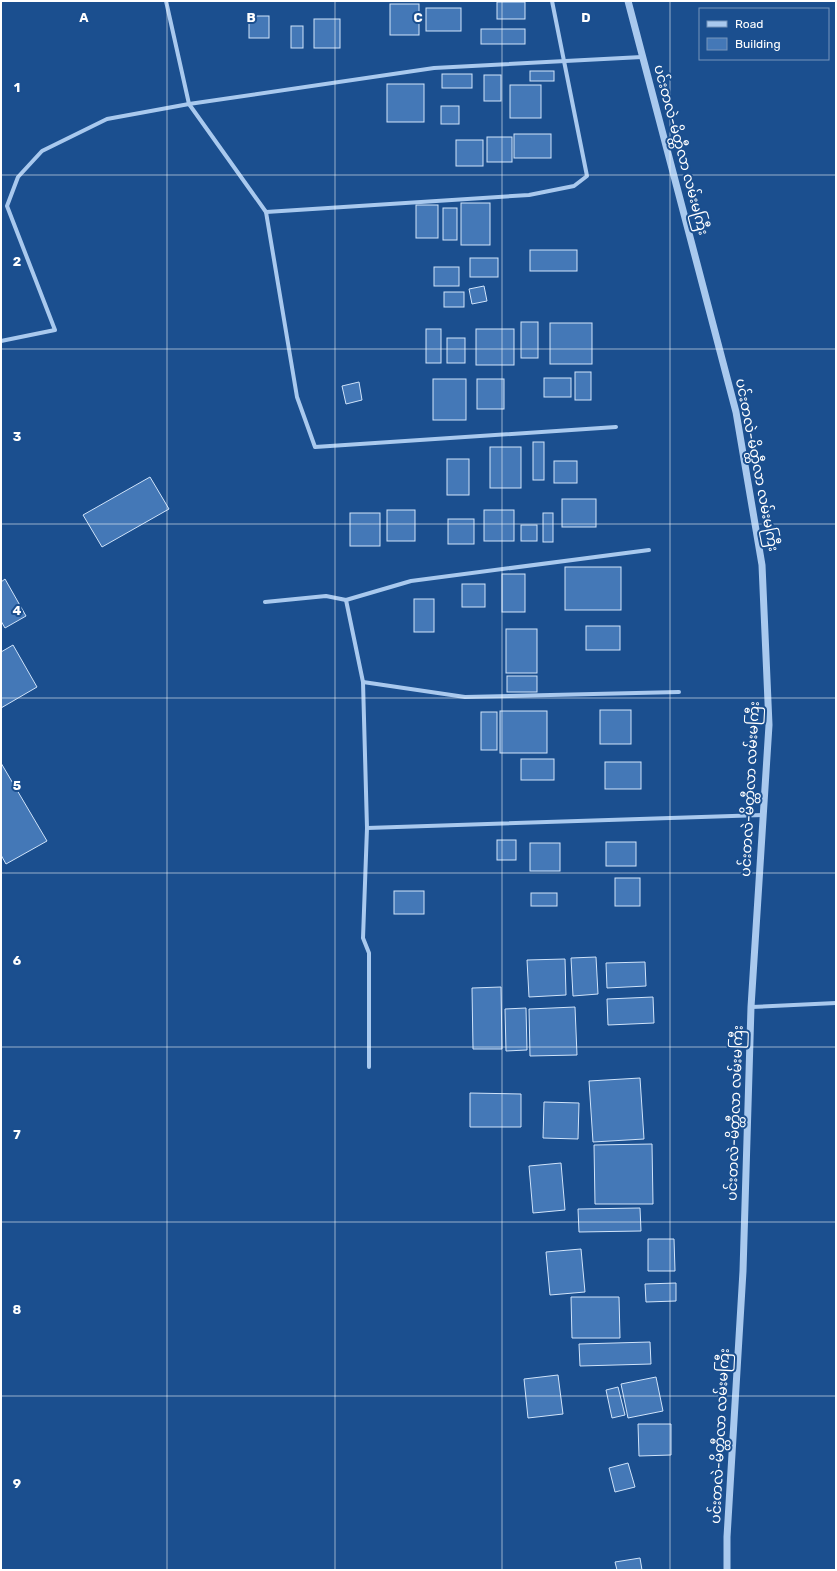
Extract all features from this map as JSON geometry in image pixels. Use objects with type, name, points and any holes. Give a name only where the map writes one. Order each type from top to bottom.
[{"type":"street","points":[[166,1],[189,104],[266,212],[298,397],[315,447],[616,428]]},
{"type":"street","points":[[266,212],[529,195],[574,186],[587,176],[552,1]]},
{"type":"street","name":"ပင်းတလဲ-မိတ္ထီလာ လမ်းမကြီး","points":[[628,1],[736,412],[762,565],[768,725],[751,1007],[743,1271],[727,1537],[727,1570]]},
{"type":"street","points":[[1,341],[55,330],[7,206],[18,177],[42,152],[107,119],[189,104],[434,68],[642,57]]},
{"type":"street","points":[[265,602],[326,596],[346,600],[411,580],[649,550]]},
{"type":"street","points":[[346,600],[363,682],[367,828],[363,938],[369,953],[369,1067]]},
{"type":"street","points":[[363,682],[465,697],[679,692]]},
{"type":"street","points":[[367,828],[763,815]]},
{"type":"street","points":[[751,1007],[836,1003]]},
{"type":"building","points":[[497,2],[525,2],[525,19],[497,19]]},
{"type":"building","points":[[390,4],[419,4],[419,35],[390,35]]},
{"type":"building","points":[[426,8],[461,8],[461,31],[426,31]]},
{"type":"building","points":[[249,16],[269,16],[269,38],[249,38]]},
{"type":"building","points":[[314,19],[340,19],[340,48],[314,48]]},
{"type":"building","points":[[291,26],[303,26],[303,48],[291,48]]},
{"type":"building","points":[[481,29],[525,29],[525,44],[481,44]]},
{"type":"building","points":[[530,71],[554,71],[554,81],[530,81]]},
{"type":"building","points":[[442,74],[472,74],[472,88],[442,88]]},
{"type":"building","points":[[484,75],[501,75],[501,101],[484,101]]},
{"type":"building","points":[[387,84],[424,84],[424,122],[387,122]]},
{"type":"building","points":[[510,85],[541,85],[541,118],[510,118]]},
{"type":"building","points":[[441,106],[459,106],[459,124],[441,124]]},
{"type":"building","points":[[514,134],[551,134],[551,158],[514,158]]},
{"type":"building","points":[[487,137],[512,137],[512,162],[487,162]]},
{"type":"building","points":[[456,140],[483,140],[483,166],[456,166]]},
{"type":"building","points":[[461,203],[490,203],[490,245],[461,245]]},
{"type":"building","points":[[416,205],[438,205],[438,238],[416,238]]},
{"type":"building","points":[[443,208],[457,208],[457,240],[443,240]]},
{"type":"building","points":[[530,250],[577,250],[577,271],[530,271]]},
{"type":"building","points":[[470,258],[498,258],[498,277],[470,277]]},
{"type":"building","points":[[434,267],[459,267],[459,286],[434,286]]},
{"type":"building","points":[[484,286],[487,301],[472,304],[469,289]]},
{"type":"building","points":[[444,292],[464,292],[464,307],[444,307]]},
{"type":"building","points":[[521,322],[538,322],[538,358],[521,358]]},
{"type":"building","points":[[550,323],[592,323],[592,364],[550,364]]},
{"type":"building","points":[[426,329],[441,329],[441,363],[426,363]]},
{"type":"building","points":[[476,329],[514,329],[514,365],[476,365]]},
{"type":"building","points":[[447,338],[465,338],[465,363],[447,363]]},
{"type":"building","points":[[575,372],[591,372],[591,400],[575,400]]},
{"type":"building","points":[[544,378],[571,378],[571,397],[544,397]]},
{"type":"building","points":[[433,379],[466,379],[466,420],[433,420]]},
{"type":"building","points":[[477,379],[504,379],[504,409],[477,409]]},
{"type":"building","points":[[359,382],[362,400],[346,404],[342,386]]},
{"type":"building","points":[[533,442],[544,442],[544,480],[533,480]]},
{"type":"building","points":[[490,447],[521,447],[521,488],[490,488]]},
{"type":"building","points":[[447,459],[469,459],[469,495],[447,495]]},
{"type":"building","points":[[554,461],[577,461],[577,483],[554,483]]},
{"type":"building","points":[[150,477],[169,509],[102,547],[83,515]]},
{"type":"building","points":[[562,499],[596,499],[596,527],[562,527]]},
{"type":"building","points":[[387,510],[415,510],[415,541],[387,541]]},
{"type":"building","points":[[484,510],[514,510],[514,541],[484,541]]},
{"type":"building","points":[[350,513],[380,513],[380,546],[350,546]]},
{"type":"building","points":[[543,513],[553,513],[553,542],[543,542]]},
{"type":"building","points":[[448,519],[474,519],[474,544],[448,544]]},
{"type":"building","points":[[521,525],[537,525],[537,541],[521,541]]},
{"type":"building","points":[[565,567],[621,567],[621,610],[565,610]]},
{"type":"building","points":[[502,574],[525,574],[525,612],[502,612]]},
{"type":"building","points":[[5,579],[26,616],[5,628],[1,621],[1,582]]},
{"type":"building","points":[[462,584],[485,584],[485,607],[462,607]]},
{"type":"building","points":[[414,599],[434,599],[434,632],[414,632]]},
{"type":"building","points":[[586,626],[620,626],[620,650],[586,650]]},
{"type":"building","points":[[506,629],[537,629],[537,673],[506,673]]},
{"type":"building","points":[[13,645],[37,687],[1,708],[1,652]]},
{"type":"building","points":[[507,676],[537,676],[537,692],[507,692]]},
{"type":"building","points":[[600,710],[631,710],[631,744],[600,744]]},
{"type":"building","points":[[500,711],[547,711],[547,753],[500,753]]},
{"type":"building","points":[[481,712],[497,712],[497,750],[481,750]]},
{"type":"building","points":[[521,759],[554,759],[554,780],[521,780]]},
{"type":"building","points":[[605,762],[641,762],[641,789],[605,789]]},
{"type":"building","points":[[1,763],[47,841],[6,864],[1,855]]},
{"type":"building","points":[[497,840],[516,840],[516,860],[497,860]]},
{"type":"building","points":[[606,842],[636,842],[636,866],[606,866]]},
{"type":"building","points":[[530,843],[560,843],[560,871],[530,871]]},
{"type":"building","points":[[615,878],[640,878],[640,906],[615,906]]},
{"type":"building","points":[[394,891],[424,891],[424,914],[394,914]]},
{"type":"building","points":[[531,893],[557,893],[557,906],[531,906]]},
{"type":"building","points":[[596,957],[598,994],[573,996],[571,958]]},
{"type":"building","points":[[565,959],[566,995],[529,997],[527,960]]},
{"type":"building","points":[[645,962],[646,986],[607,988],[606,963]]},
{"type":"building","points":[[501,987],[502,1049],[473,1049],[472,988]]},
{"type":"building","points":[[653,997],[654,1023],[608,1025],[607,999]]},
{"type":"building","points":[[575,1007],[577,1055],[530,1056],[529,1009]]},
{"type":"building","points":[[526,1008],[527,1050],[506,1051],[505,1009]]},
{"type":"building","points":[[640,1078],[644,1139],[593,1142],[589,1081]]},
{"type":"building","points":[[470,1093],[521,1094],[521,1127],[470,1127]]},
{"type":"building","points":[[544,1102],[579,1103],[578,1139],[543,1138]]},
{"type":"building","points":[[652,1144],[653,1204],[595,1204],[594,1145]]},
{"type":"building","points":[[561,1163],[565,1210],[533,1213],[529,1166]]},
{"type":"building","points":[[640,1208],[641,1231],[579,1232],[578,1209]]},
{"type":"building","points":[[648,1239],[674,1239],[675,1271],[648,1271]]},
{"type":"building","points":[[581,1249],[585,1292],[550,1295],[546,1252]]},
{"type":"building","points":[[676,1283],[676,1301],[646,1302],[645,1284]]},
{"type":"building","points":[[571,1297],[619,1297],[620,1338],[572,1338]]},
{"type":"building","points":[[650,1342],[651,1364],[580,1366],[579,1344]]},
{"type":"building","points":[[558,1375],[563,1414],[528,1418],[524,1379]]},
{"type":"building","points":[[656,1377],[663,1411],[628,1418],[621,1384]]},
{"type":"building","points":[[618,1387],[625,1415],[612,1418],[606,1390]]},
{"type":"building","points":[[638,1424],[671,1424],[671,1455],[639,1456]]},
{"type":"building","points":[[628,1463],[635,1487],[615,1492],[609,1468]]},
{"type":"building","points":[[640,1558],[642,1570],[617,1570],[615,1562]]}]
